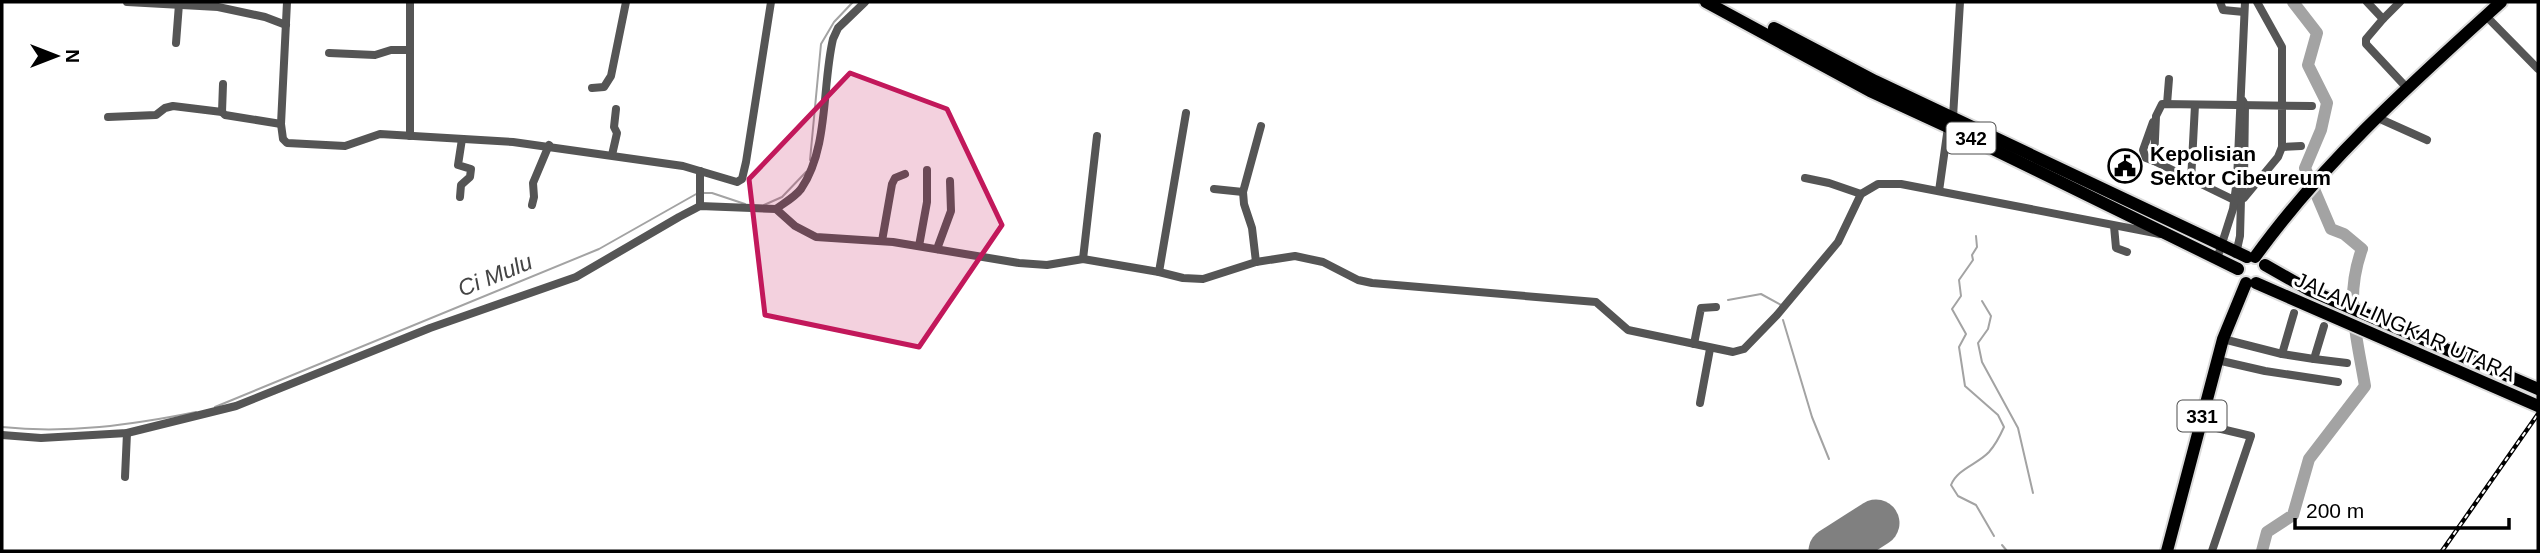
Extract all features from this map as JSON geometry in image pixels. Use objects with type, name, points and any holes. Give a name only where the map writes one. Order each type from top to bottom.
[{"type":"main road","name":"342","points":[[1706,2],[1951,122],[2234,268]]},
{"type":"main road","name":"342","points":[[1724,2],[1873,86]]},
{"type":"main road","points":[[2251,258],[2263,277],[2251,283],[2239,276],[2234,268],[2251,258],[2316,181],[2407,88],[2501,2]]},
{"type":"main road","name":"342","points":[[2024,159],[2251,258]]},
{"type":"main road","name":"JALAN LINGKAR UTARA","points":[[2251,258],[2309,290],[2538,389]]},
{"type":"main road","name":"JALAN LINGKAR UTARA","points":[[2251,283],[2330,323],[2370,333],[2535,405]]},
{"type":"main road","name":"331","points":[[2167,551],[2223,339],[2251,283]]},
{"type":"main road","points":[[2414,353],[2421,340]]},
{"type":"street","points":[[127,2],[233,9],[286,25]]},
{"type":"street","points":[[287,2],[281,124],[283,139],[292,143],[345,146],[375,134],[549,145],[700,171],[737,182],[743,177],[771,2]]},
{"type":"street","points":[[410,2],[410,136]]},
{"type":"street","points":[[592,88],[604,87],[610,81],[626,2]]},
{"type":"street","points":[[2,435],[41,438],[127,433],[236,406],[430,328],[576,277],[700,206],[776,209],[796,194],[807,178],[821,138],[833,38],[838,29],[865,2]]},
{"type":"street","points":[[1939,191],[1951,122],[1960,2]]},
{"type":"street","points":[[2220,2],[2222,10],[2244,12]]},
{"type":"street","points":[[2217,259],[2237,200],[2240,180],[2245,2]]},
{"type":"street","points":[[2257,2],[2282,47],[2282,106],[2282,147],[2278,157],[2244,198],[2237,200],[2154,161],[2156,116],[2160,105],[2242,103],[2282,106],[2312,106]]},
{"type":"street","points":[[2368,2],[2383,19]]},
{"type":"street","points":[[2400,2],[2365,43],[2407,88]]},
{"type":"street","points":[[176,43],[179,4]]},
{"type":"street","points":[[2486,16],[2538,69]]},
{"type":"street","points":[[329,53],[375,55],[390,50],[409,50]]},
{"type":"street","points":[[2167,104],[2169,79]]},
{"type":"street","points":[[222,112],[223,84]]},
{"type":"street","points":[[2192,181],[2194,105]]},
{"type":"street","points":[[108,117],[156,115],[173,106],[222,112],[228,116],[281,124]]},
{"type":"street","points":[[612,155],[617,135],[614,127],[616,109]]},
{"type":"street","points":[[1159,271],[1186,113]]},
{"type":"street","points":[[2378,118],[2427,139]]},
{"type":"street","points":[[1256,262],[1252,228],[1243,192],[1261,126]]},
{"type":"street","points":[[1083,259],[1097,136]]},
{"type":"street","points":[[460,197],[461,185],[470,177],[471,169],[458,165],[462,139]]},
{"type":"street","points":[[532,205],[533,183],[549,145]]},
{"type":"street","points":[[2282,147],[2301,146]]},
{"type":"street","points":[[919,246],[927,202],[927,170]]},
{"type":"street","points":[[700,171],[700,206]]},
{"type":"street","points":[[881,241],[891,184],[895,178],[905,174]]},
{"type":"street","points":[[1805,178],[1861,194]]},
{"type":"street","points":[[2240,180],[2259,180]]},
{"type":"street","points":[[937,249],[951,211],[950,181]]},
{"type":"street","points":[[776,209],[795,226],[816,237],[881,241],[1018,263],[1047,265],[1083,259],[1159,271],[1183,278],[1210,278],[1256,262],[1295,256],[1308,257],[1323,261],[1358,280],[1372,283],[1596,302],[1628,330],[1733,352],[1741,351],[1777,315],[1838,242],[1861,194],[1871,186],[1883,183],[1901,184],[2169,236]]},
{"type":"street","points":[[1214,189],[1243,192]]},
{"type":"street","points":[[2237,200],[2240,236],[2251,258]]},
{"type":"street","points":[[2114,226],[2116,248],[2127,252]]},
{"type":"street","points":[[1694,344],[1701,308],[1716,307]]},
{"type":"street","points":[[2282,354],[2294,313]]},
{"type":"street","points":[[2314,359],[2330,323]]},
{"type":"street","points":[[2223,339],[2282,354],[2347,363]]},
{"type":"street","points":[[1700,403],[1710,349]]},
{"type":"street","points":[[2217,360],[2264,371],[2338,382]]},
{"type":"street","points":[[2200,424],[2251,436],[2212,551]]},
{"type":"street","points":[[125,477],[127,433]]},
{"type":"highlighted area","points":[[850,73],[947,109],[1002,225],[919,347],[765,315],[749,179]]},
{"type":"waterway","name":"Ci Mulu","points":[[810,160],[821,44],[834,22],[853,2]]},
{"type":"waterway","points":[[2262,551],[2267,532],[2293,515],[2309,459],[2365,386],[2353,301],[2362,249],[2344,234],[2331,229],[2305,168],[2321,130],[2327,103],[2308,65],[2317,33],[2293,2]]},
{"type":"waterway","name":"Ci Mulu","points":[[764,205],[782,197],[806,172]]},
{"type":"waterway","name":"Ci Mulu","points":[[215,407],[599,249],[698,193]]},
{"type":"waterway","name":"Ci Mulu","points":[[703,193],[712,193],[745,204]]},
{"type":"waterway","points":[[1976,236],[1977,247],[1972,255],[1973,260],[1959,280],[1961,296],[1952,309],[1966,334],[1959,347],[1965,386],[1998,415],[2004,427],[1989,452],[1958,475],[1951,485],[1958,496],[1976,505],[1994,536]]},
{"type":"waterway","points":[[1728,300],[1761,294],[1781,305]]},
{"type":"waterway","points":[[1982,301],[1991,316],[1988,329],[1978,343],[1982,362],[2018,428],[2033,493]]},
{"type":"waterway","points":[[1783,320],[1812,417],[1829,459]]},
{"type":"waterway","name":"Ci Mulu","points":[[2,427],[75,429],[148,421],[196,412]]},
{"type":"waterway","points":[[2002,545],[2007,551]]},
{"type":"taxiway","points":[[1853,537],[1862,551]]},
{"type":"runway","points":[[1832,551],[1876,523]]},
{"type":"railway","points":[[2442,551],[2538,414]]},
{"type":"place","name":"Kepolisian Sektor Cibeureum","points":[[2125,166]]}]
